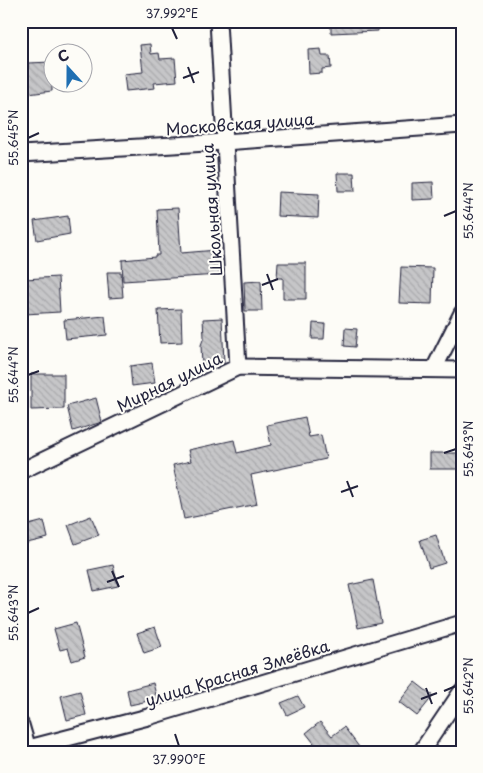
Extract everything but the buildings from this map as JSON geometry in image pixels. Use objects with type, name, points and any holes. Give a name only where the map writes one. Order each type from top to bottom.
[{"type":"street","name":"Школьная улица","points":[[218,21],[238,367]]},
{"type":"street","name":"Московская улица","points":[[21,154],[462,125]]},
{"type":"street","points":[[434,369],[462,314]]},
{"type":"street","name":"Мирная улица","points":[[21,470],[238,367],[462,370]]},
{"type":"street","name":"улица Красная Змеёвка","points":[[24,750],[53,747],[462,623]]},
{"type":"street","points":[[421,752],[462,691]]},
{"type":"street","points":[[21,725],[24,750]]}]
